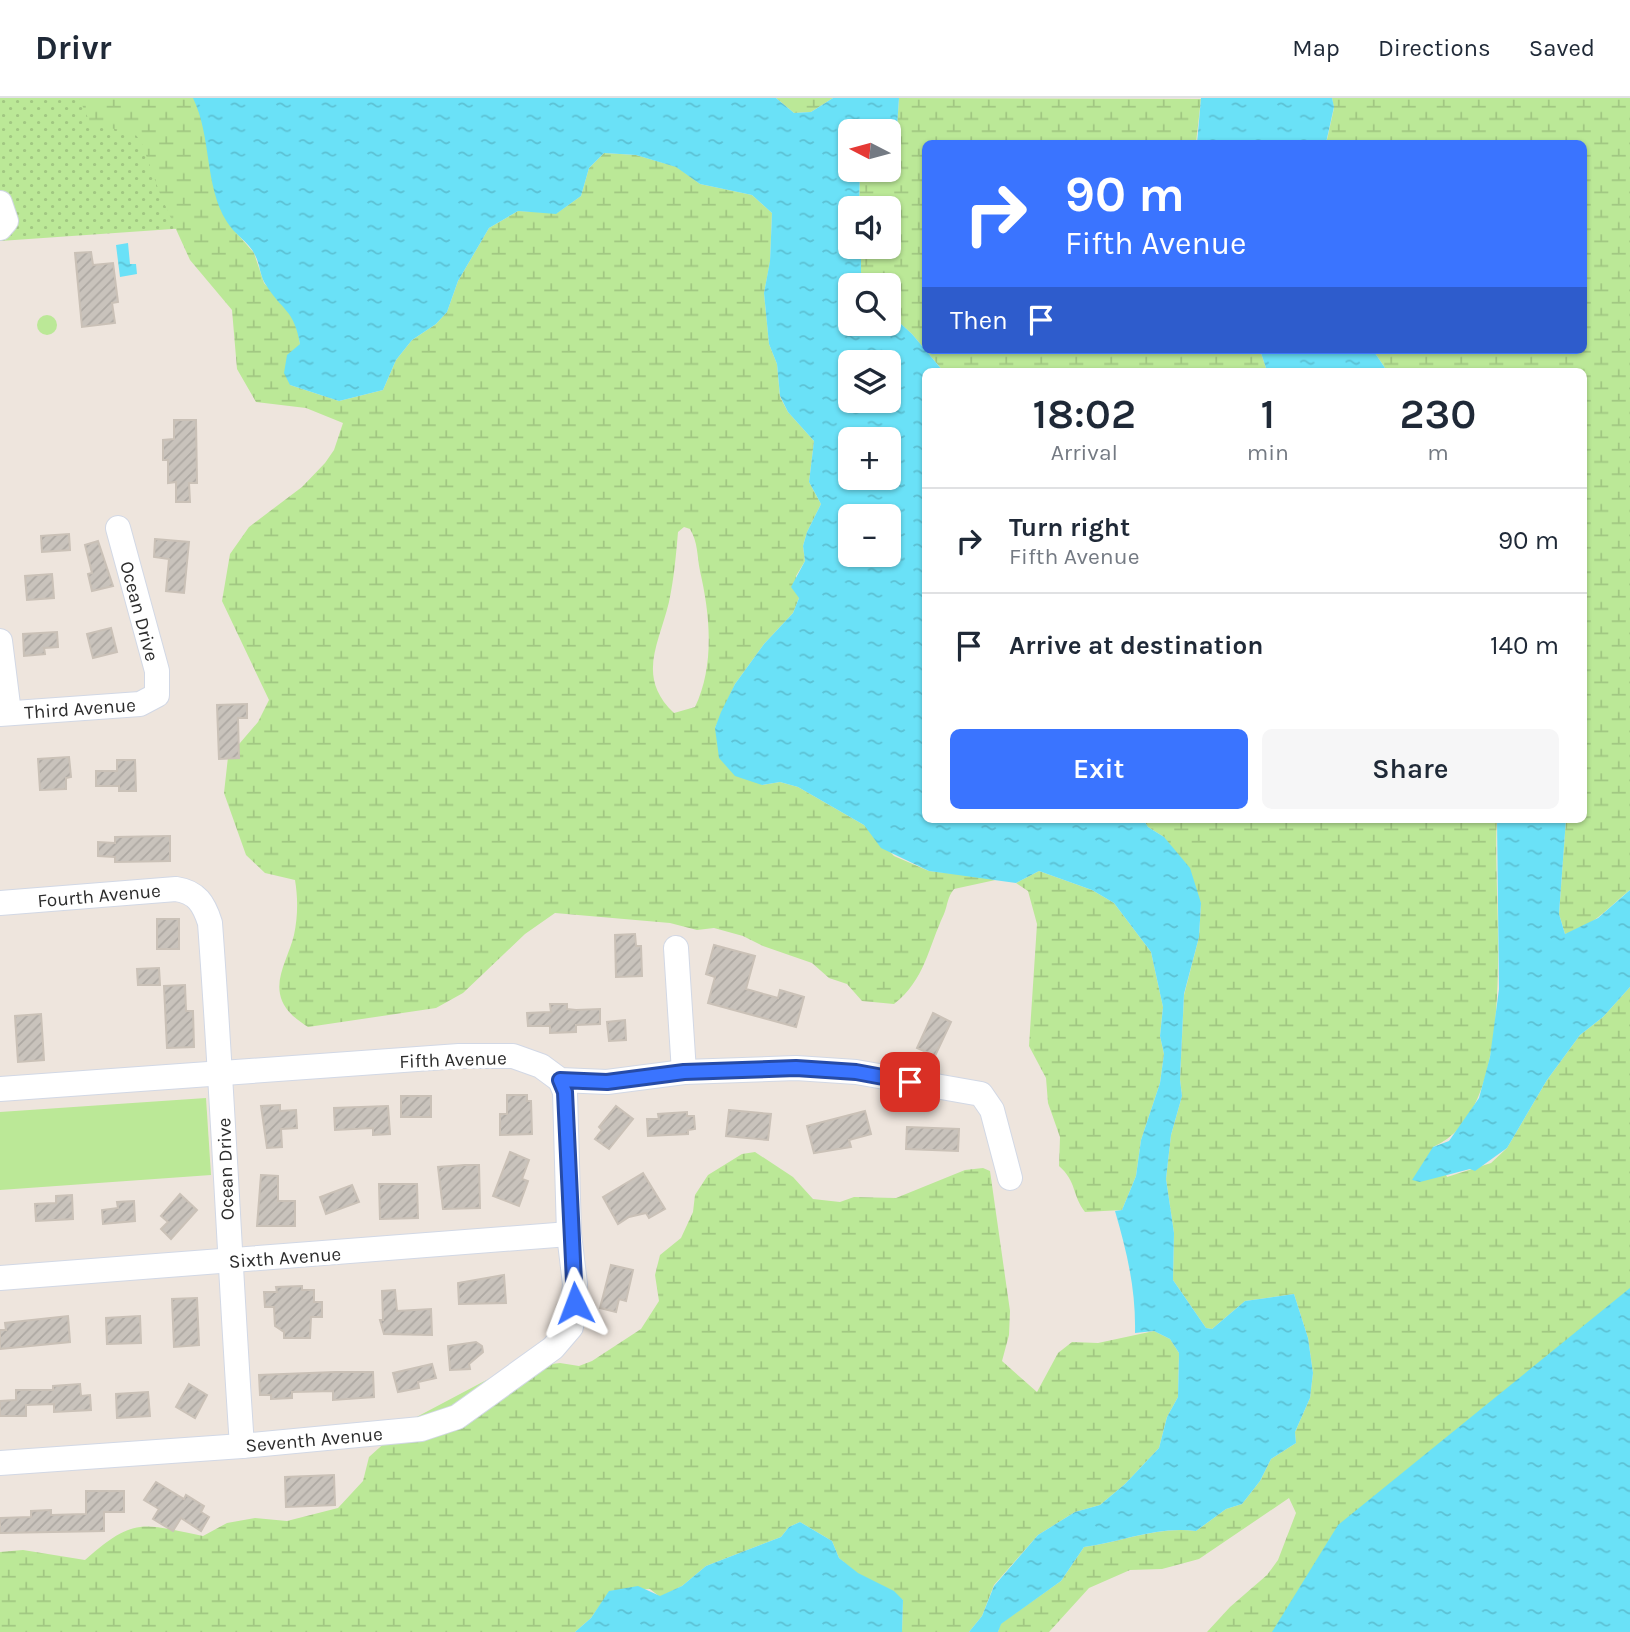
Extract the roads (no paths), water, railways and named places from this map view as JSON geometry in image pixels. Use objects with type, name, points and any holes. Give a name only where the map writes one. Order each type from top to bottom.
[{"type":"street","points":[[0,203],[6,221],[0,228]]},
{"type":"street","name":"Ocean Drive","points":[[118,527],[157,671],[157,695]]},
{"type":"street","points":[[0,641],[5,713]]},
{"type":"street","name":"Third Avenue","points":[[5,713],[140,704],[157,695]]},
{"type":"street","name":"Fourth Avenue","points":[[0,903],[161,889],[188,891],[195,896]]},
{"type":"street","name":"Ocean Drive","points":[[195,896],[205,905],[210,923],[229,1186],[229,1261],[242,1446]]},
{"type":"street","points":[[676,948],[684,1072]]},
{"type":"street","name":"Fifth Avenue","points":[[0,1089],[492,1055],[530,1060],[560,1080]]},
{"type":"street","points":[[569,1234],[565,1092],[560,1080],[618,1081],[684,1072],[796,1068],[856,1072],[981,1095],[992,1110],[1010,1178]]},
{"type":"street","name":"Sixth Avenue","points":[[0,1278],[569,1234]]},
{"type":"street","name":"Seventh Avenue","points":[[0,1463],[242,1446],[421,1429],[457,1417],[553,1348],[571,1327],[575,1303],[569,1234]]},
{"type":"water","points":[[193,98],[776,98],[794,113],[811,112],[833,98],[899,98],[898,119],[838,119],[838,182],[860,182],[859,196],[838,196],[838,259],[861,259],[861,273],[838,273],[838,336],[901,336],[901,324],[922,346],[922,354],[929,354],[940,368],[922,368],[922,823],[1146,823],[1164,837],[1190,868],[1201,903],[1199,937],[1184,994],[1180,1079],[1182,1096],[1171,1135],[1166,1179],[1174,1233],[1173,1280],[1206,1328],[1212,1329],[1245,1301],[1294,1294],[1308,1338],[1313,1373],[1310,1398],[1295,1432],[1296,1443],[1271,1459],[1260,1481],[1242,1504],[1226,1509],[1196,1531],[1153,1533],[1084,1547],[1061,1581],[1001,1624],[998,1632],[969,1632],[982,1616],[994,1586],[1038,1535],[1075,1512],[1100,1505],[1125,1484],[1159,1448],[1167,1417],[1178,1397],[1179,1353],[1170,1339],[1154,1331],[1135,1333],[1130,1271],[1115,1211],[1122,1210],[1136,1176],[1141,1140],[1160,1083],[1164,1054],[1160,1036],[1163,1007],[1151,952],[1114,903],[1092,890],[1039,871],[1016,883],[929,871],[881,848],[864,825],[798,787],[780,782],[762,785],[735,776],[719,758],[715,728],[721,712],[735,684],[764,644],[793,613],[799,598],[791,587],[805,561],[803,546],[821,504],[809,482],[814,441],[788,412],[780,396],[777,364],[769,344],[764,293],[770,261],[772,213],[752,195],[700,184],[676,167],[636,155],[604,153],[589,168],[581,196],[556,214],[518,211],[489,228],[458,281],[447,312],[436,324],[412,340],[396,360],[383,390],[339,401],[290,385],[284,373],[287,355],[300,344],[294,324],[264,282],[252,250],[230,226],[220,208],[211,177],[203,129]]},
{"type":"water","points":[[1201,98],[1332,98],[1334,107],[1327,140],[1197,140]]},
{"type":"water","points":[[128,243],[130,264],[136,264],[137,274],[120,277],[116,245]]},
{"type":"water","points":[[1261,354],[1376,354],[1385,368],[1266,368]]},
{"type":"water","points":[[1497,823],[1566,823],[1559,914],[1565,934],[1598,918],[1630,890],[1630,987],[1603,1017],[1580,1035],[1547,1080],[1507,1148],[1475,1171],[1470,1169],[1420,1182],[1412,1180],[1433,1147],[1449,1141],[1479,1098],[1490,1057],[1499,989]]},
{"type":"water","points":[[1630,1288],[1630,1632],[1272,1632],[1338,1525]]},
{"type":"water","points":[[800,1522],[832,1541],[839,1558],[858,1573],[894,1591],[903,1600],[902,1632],[575,1632],[591,1618],[609,1591],[638,1586],[660,1596],[682,1586],[706,1566],[781,1537],[789,1527]]}]
